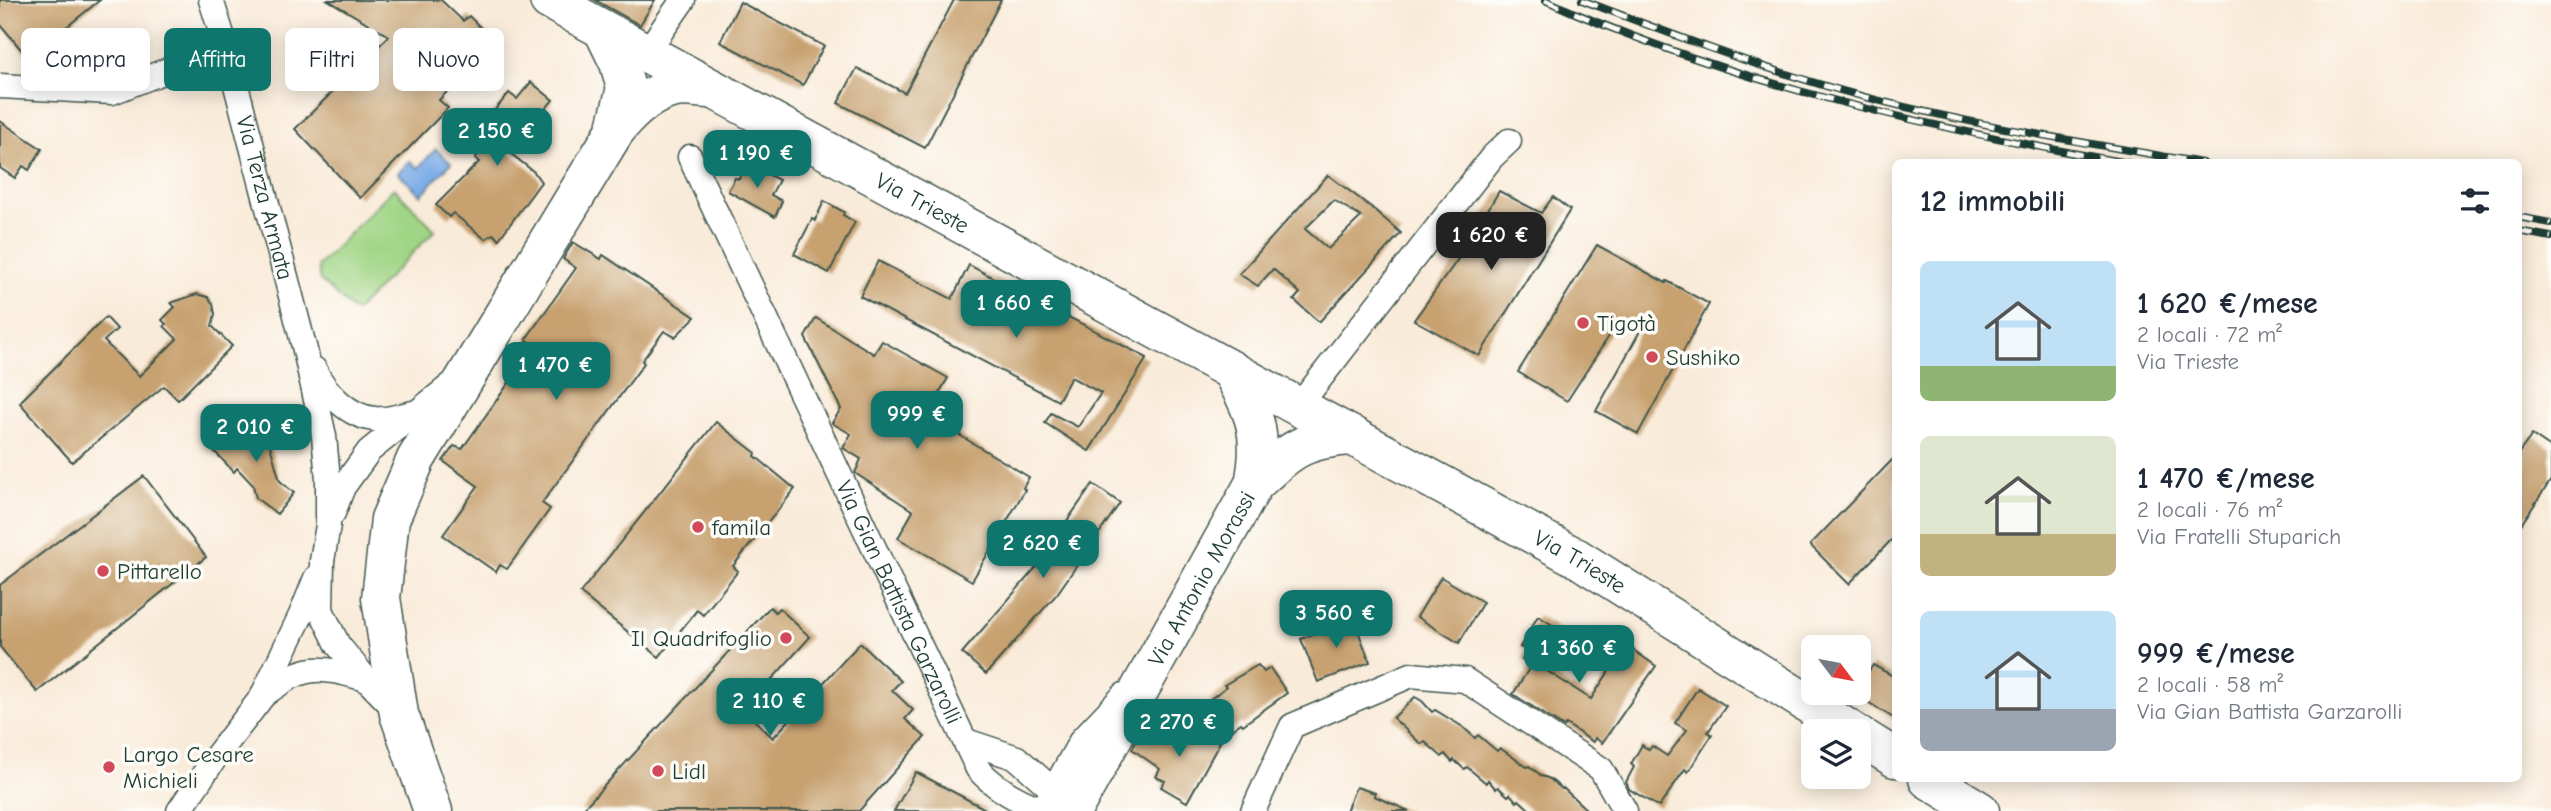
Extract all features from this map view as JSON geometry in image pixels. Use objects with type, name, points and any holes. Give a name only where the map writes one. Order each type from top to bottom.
[{"type":"main road","name":"Via Trieste","points":[[549,0],[1577,558],[1832,719]]},
{"type":"main road","points":[[603,30],[619,63],[626,88]]},
{"type":"main road","points":[[615,131],[626,88],[646,53]]},
{"type":"main road","points":[[615,131],[628,114],[644,101],[674,88],[710,89]]},
{"type":"main road","name":"Via Terza Armata","points":[[433,811],[399,714],[381,598],[390,519],[416,459],[615,131]]},
{"type":"main road","points":[[1230,369],[1251,404],[1257,433],[1256,475]]},
{"type":"main road","points":[[1256,475],[1297,407]]},
{"type":"main road","name":"Via Antonio Morassi","points":[[1052,805],[1157,659],[1256,475],[1289,452],[1323,438],[1353,436]]},
{"type":"main road","points":[[1871,743],[1892,756]]},
{"type":"main road","points":[[1933,782],[1980,811]]},
{"type":"street","name":"Via Terza Armata","points":[[211,0],[220,28]]},
{"type":"street","points":[[646,53],[683,0]]},
{"type":"street","points":[[0,86],[112,92],[164,71]]},
{"type":"street","name":"Via Terza Armata","points":[[237,91],[324,436],[328,525],[322,561],[321,610],[338,645],[399,714]]},
{"type":"street","points":[[1297,407],[1432,232],[1492,157],[1509,141]]},
{"type":"street","name":"Via Gian Battista Garzarolli","points":[[690,157],[978,769],[989,781],[1018,801],[1052,805]]},
{"type":"street","name":"Via Terza Armata","points":[[304,350],[319,380],[342,407],[375,419],[418,412]]},
{"type":"street","points":[[328,525],[343,487],[369,452],[470,369]]},
{"type":"street","points":[[179,811],[262,696],[302,615],[322,561]]},
{"type":"street","points":[[262,696],[289,676],[324,668],[366,679]]},
{"type":"street","points":[[1254,811],[1292,726],[1411,675],[1465,680],[1601,769],[1625,811]]},
{"type":"street","name":"Via Gian Battista Garzarolli","points":[[966,741],[1017,758],[1052,805]]},
{"type":"green space","points":[[394,188],[435,230],[355,312],[320,280],[318,266]]},
{"type":"water","points":[[436,149],[451,163],[421,195],[398,173],[410,161],[418,168]]},
{"type":"building","points":[[0,0],[100,0],[65,28],[21,28],[21,50],[0,24]]},
{"type":"building","points":[[328,0],[441,0],[463,21],[469,16],[481,28],[393,28],[393,91],[448,91],[439,100],[448,108],[360,198],[295,129],[333,91],[379,91],[379,46],[389,36]]},
{"type":"building","points":[[595,0],[655,0],[640,25]]},
{"type":"building","points":[[954,0],[1001,0],[925,148],[838,103],[857,68],[905,93]]},
{"type":"building","points":[[740,2],[824,46],[803,85],[720,42]]},
{"type":"building","points":[[531,82],[553,100],[533,124],[528,121],[505,149],[534,172],[541,182],[499,239],[493,234],[485,239],[453,213],[449,217],[436,205],[479,162],[475,158],[480,153],[464,140],[481,120],[484,123],[509,93],[517,99]]},
{"type":"building","points":[[0,121],[42,149],[29,170],[23,166],[15,178],[0,168]]},
{"type":"building","points":[[747,164],[779,180],[771,195],[782,201],[775,217],[728,191]]},
{"type":"building","points":[[1328,175],[1401,233],[1319,322],[1294,300],[1300,293],[1273,269],[1258,286],[1239,274]],"holes":[[[1334,200],[1361,217],[1328,249],[1305,229]]]},
{"type":"building","points":[[1499,191],[1541,213],[1553,197],[1570,210],[1479,356],[1414,320],[1461,255]]},
{"type":"building","points":[[824,201],[844,212],[843,215],[855,222],[829,273],[794,254]]},
{"type":"building","points":[[573,242],[601,259],[603,255],[695,317],[675,337],[664,331],[642,361],[644,363],[542,503],[550,509],[507,569],[500,565],[496,572],[443,535],[478,486],[443,461],[454,446],[462,449],[535,346],[526,339],[576,268],[563,259]]},
{"type":"building","points":[[1597,245],[1709,304],[1638,434],[1596,411],[1640,331],[1620,319],[1567,401],[1518,372]]},
{"type":"building","points":[[878,261],[952,299],[969,265],[1147,358],[1089,451],[1045,423],[1051,413],[1078,427],[1101,393],[1071,377],[1058,401],[860,296]]},
{"type":"building","points":[[197,294],[208,297],[213,304],[215,314],[212,326],[232,346],[178,400],[164,386],[72,462],[20,403],[22,400],[106,317],[117,329],[104,341],[139,376],[177,339],[164,326],[166,324],[162,320],[175,307],[171,303]]},
{"type":"building","points":[[816,318],[874,354],[882,341],[948,378],[926,415],[1029,477],[1023,488],[1025,490],[972,581],[898,538],[913,511],[855,473],[861,459],[843,448],[851,434],[832,423],[841,409],[805,337]]},
{"type":"building","points":[[263,421],[280,481],[294,493],[277,514],[256,498],[253,485],[237,468],[234,472],[213,450],[235,434],[235,428]]},
{"type":"building","name":"famila","points":[[716,422],[756,453],[755,456],[795,489],[733,566],[738,571],[703,615],[697,610],[659,657],[580,593]]},
{"type":"building","points":[[2532,435],[2551,448],[2551,480],[2522,523],[2522,449]]},
{"type":"building","points":[[1892,460],[1892,539],[1849,584],[1810,545]]},
{"type":"building","name":"Pittarello","points":[[144,476],[206,557],[37,692],[0,647],[0,585]]},
{"type":"building","points":[[1093,484],[1120,503],[1057,594],[986,674],[962,653],[1039,564],[1037,563]]},
{"type":"building","points":[[1441,577],[1483,602],[1459,643],[1417,617]]},
{"type":"building","points":[[770,607],[775,612],[779,608],[810,637],[766,686],[762,683],[740,706],[773,738],[860,643],[901,681],[892,690],[913,710],[905,719],[925,737],[859,811],[581,811]]},
{"type":"building","points":[[1538,616],[1569,635],[1547,671],[1591,699],[1626,645],[1656,666],[1602,743],[1595,738],[1593,742],[1566,724],[1564,727],[1513,694],[1532,664],[1522,659],[1528,651],[1520,647]]},
{"type":"building","points":[[1353,618],[1370,662],[1318,682],[1301,639]]},
{"type":"building","points":[[1258,665],[1264,672],[1270,668],[1287,693],[1243,725],[1241,723],[1230,731],[1209,700],[1226,687],[1224,685]]},
{"type":"building","points":[[1873,665],[1892,675],[1892,717],[1871,704]]},
{"type":"building","points":[[1698,688],[1726,706],[1708,732],[1712,735],[1688,772],[1685,769],[1659,807],[1629,789],[1626,782],[1634,767],[1631,764],[1642,745],[1649,750],[1652,746],[1667,756],[1687,730],[1675,723]]},
{"type":"building","points":[[1415,697],[1432,712],[1435,710],[1463,727],[1475,738],[1478,735],[1497,751],[1500,748],[1550,779],[1588,811],[1531,811],[1510,794],[1508,796],[1498,787],[1496,789],[1488,780],[1486,783],[1467,767],[1464,769],[1454,760],[1452,762],[1445,754],[1442,757],[1425,742],[1421,744],[1393,718]]},
{"type":"building","points":[[1186,724],[1220,742],[1187,802],[1161,787],[1165,781],[1156,777],[1160,769],[1132,749],[1142,730],[1172,746]]},
{"type":"building","points":[[916,772],[989,811],[894,811]]},
{"type":"building","points":[[1356,787],[1375,793],[1374,796],[1409,811],[1346,811]]},
{"type":"railway","points":[[1545,0],[1686,56],[1758,79],[1905,118],[2107,159]]},
{"type":"railway","points":[[1582,0],[1744,60],[1887,103],[2022,132],[2180,159]]},
{"type":"railway","points":[[2522,218],[2551,223]]},
{"type":"railway","points":[[2522,232],[2551,237]]},
{"type":"place","name":"Tigotà","points":[[1583,323]]},
{"type":"place","name":"Sushiko","points":[[1652,357]]},
{"type":"place","name":"famila","points":[[698,527]]},
{"type":"place","name":"Pittarello","points":[[103,571]]},
{"type":"place","name":"Il Quadrifoglio","points":[[786,638]]},
{"type":"place","name":"Largo Cesare Michieli","points":[[109,767]]},
{"type":"place","name":"Lidl","points":[[658,771]]}]
